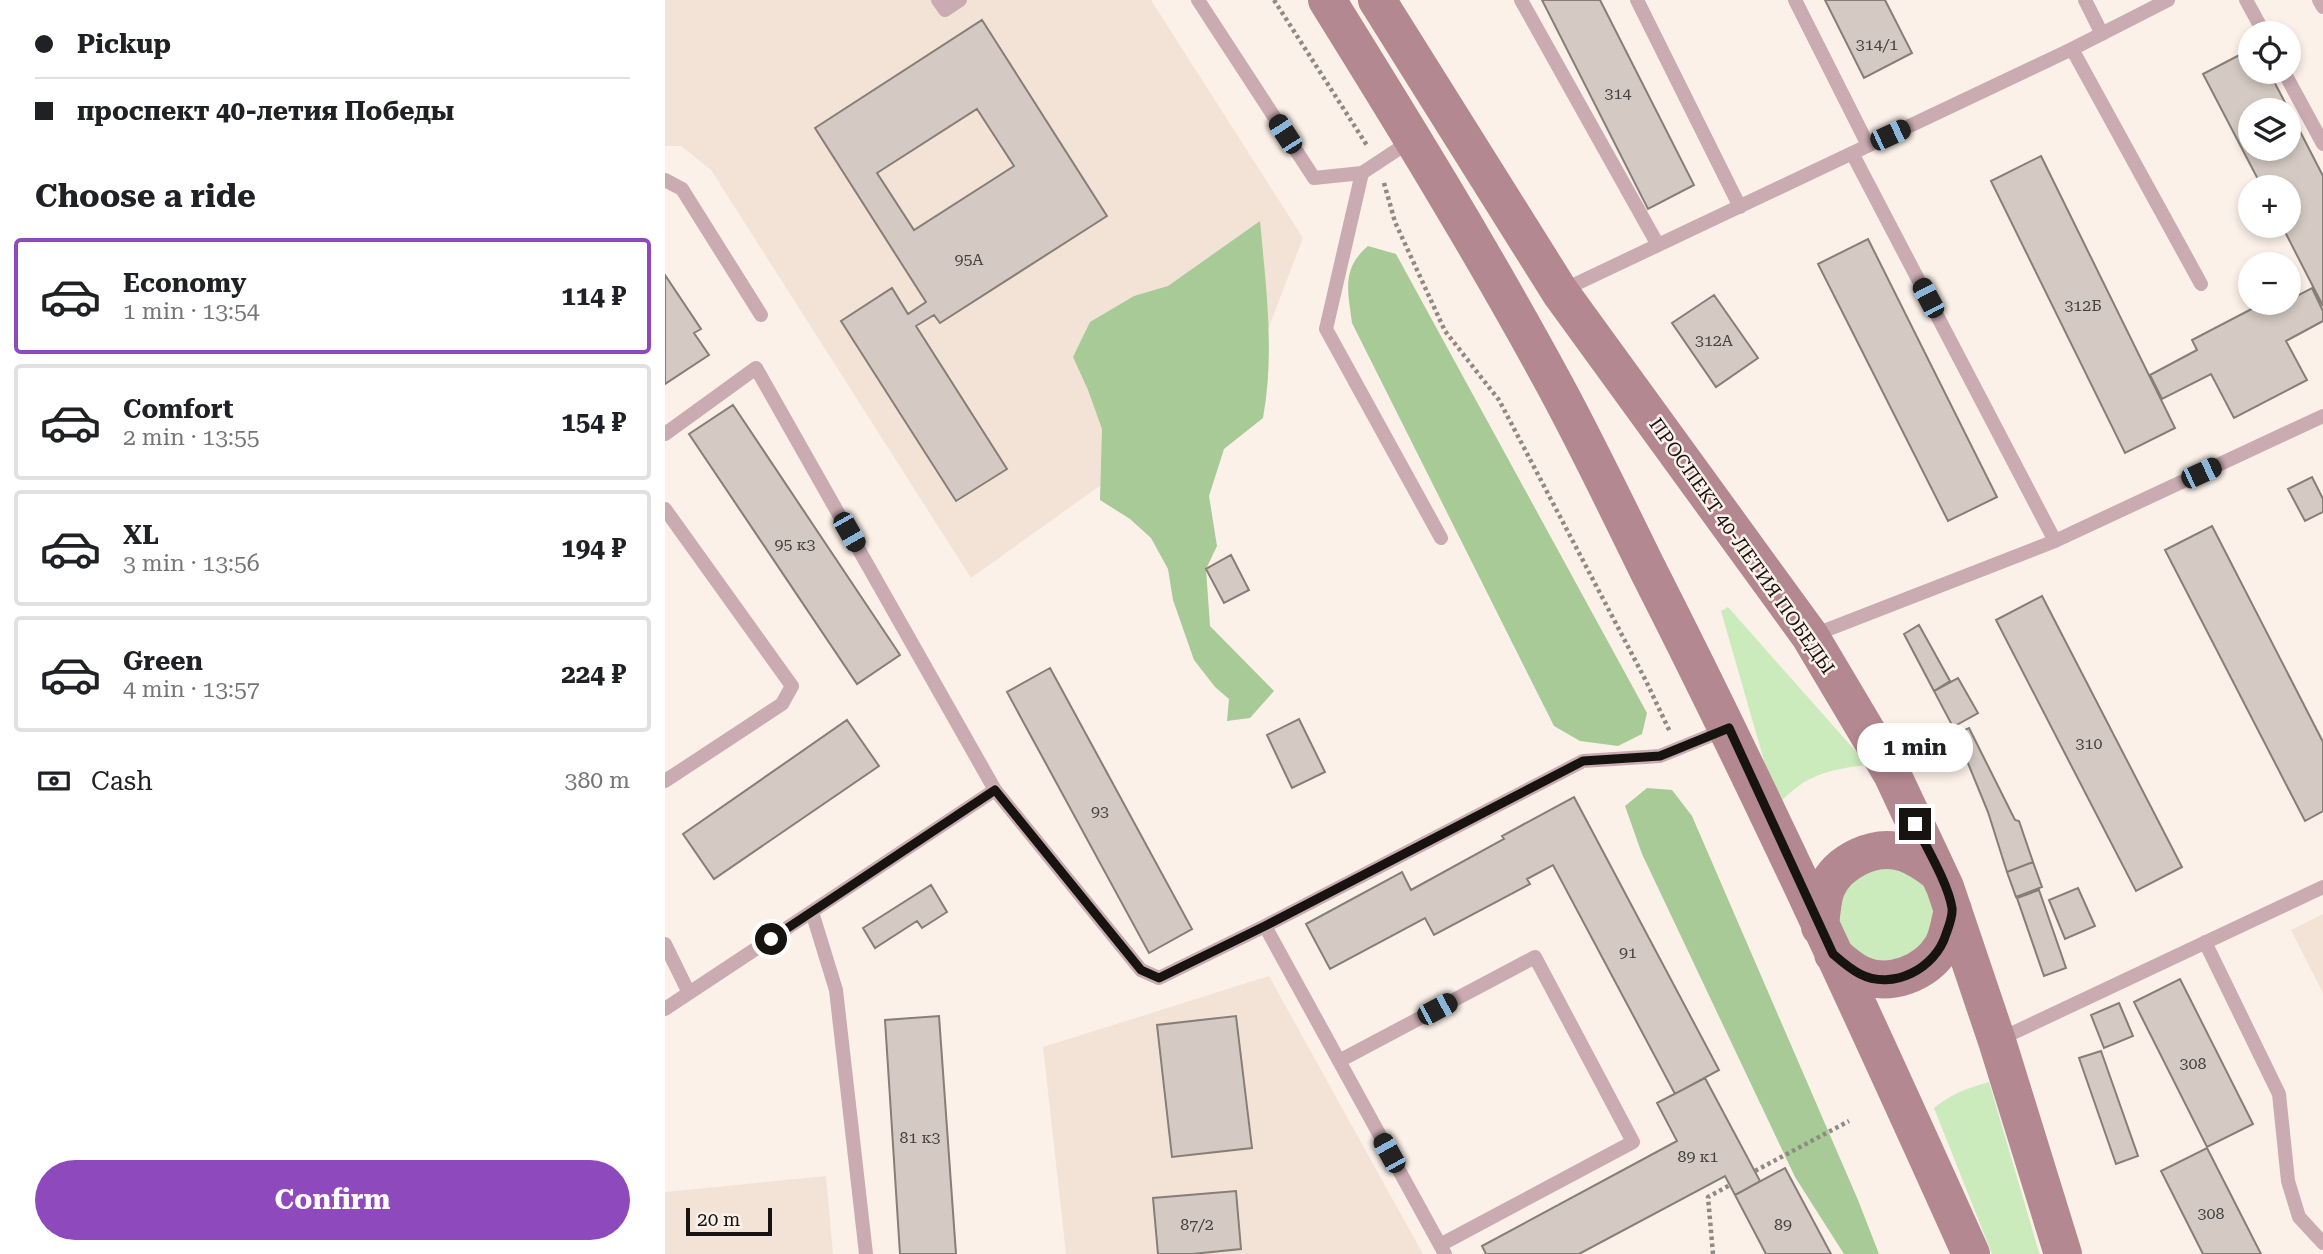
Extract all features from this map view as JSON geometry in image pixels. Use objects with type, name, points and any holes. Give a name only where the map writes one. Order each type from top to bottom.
[{"type":"main road","points":[[1327,0],[1413,139],[1552,379],[1729,728],[1971,1254]]},
{"type":"main road","name":"ПРОСПЕКТ 40-ЛЕТИЯ ПОБЕДЫ","points":[[1377,0],[1560,292],[1810,636],[1892,774],[1938,873],[1952,910],[1997,1041],[2063,1254]]},
{"type":"main road","points":[[1938,873],[1904,852],[1881,850],[1858,856],[1839,870],[1826,889],[1827,941],[1860,974],[1880,979],[1909,975],[1927,965],[1943,946],[1952,910]]},
{"type":"lane","points":[[938,0],[945,10],[960,0]]},
{"type":"lane","points":[[1198,0],[1314,178],[1362,173],[1413,139]]},
{"type":"lane","points":[[1521,0],[1658,245]]},
{"type":"lane","points":[[1637,0],[1740,206]]},
{"type":"lane","points":[[1795,0],[1868,145]]},
{"type":"lane","points":[[2085,0],[2102,34]]},
{"type":"lane","points":[[1560,292],[2072,49],[2168,0]]},
{"type":"lane","points":[[2246,0],[2257,21]]},
{"type":"lane","points":[[2319,0],[2323,7]]},
{"type":"lane","points":[[2072,49],[2201,284]]},
{"type":"lane","points":[[2290,84],[2323,144]]},
{"type":"lane","points":[[1852,153],[2055,541]]},
{"type":"lane","points":[[1362,173],[1325,329],[1441,538]]},
{"type":"lane","points":[[665,180],[682,189],[761,315]]},
{"type":"lane","points":[[665,433],[757,368],[995,790],[1141,970],[1159,978],[1583,761],[1660,756],[1729,728]]},
{"type":"lane","points":[[1810,636],[2055,541],[2323,416]]},
{"type":"lane","points":[[665,509],[792,687],[782,704],[665,781]]},
{"type":"lane","points":[[665,1009],[995,790]]},
{"type":"lane","points":[[1997,1041],[2323,887]]},
{"type":"lane","points":[[812,912],[836,990],[866,1254]]},
{"type":"lane","points":[[1265,926],[1339,1062],[1442,1250],[1633,1142],[1535,957],[1339,1062]]},
{"type":"lane","points":[[2205,942],[2279,1094],[2288,1181],[2299,1217],[2323,1243]]},
{"type":"lane","points":[[665,944],[689,993]]},
{"type":"path","points":[[1274,0],[1378,163],[1395,222],[1445,331],[1499,400],[1646,681],[1677,749]]},
{"type":"path","points":[[1755,1171],[1849,1121]]},
{"type":"path","points":[[1713,1254],[1707,1197],[1730,1185]]},
{"type":"shaded area","points":[[665,0],[1151,0],[1303,238],[1246,387],[1146,453],[971,578],[711,170],[681,146],[665,146]]},
{"type":"shaded area","points":[[2323,914],[2323,993],[2291,930]]},
{"type":"shaded area","points":[[1269,976],[1423,1254],[1066,1254],[1043,1047]]},
{"type":"shaded area","points":[[826,1176],[833,1254],[665,1254],[665,1192]]},
{"type":"green space","points":[[1260,221],[1267,295],[1267,394],[1263,418],[1224,449],[1209,496],[1217,546],[1206,569],[1210,626],[1274,691],[1250,718],[1227,721],[1229,699],[1215,687],[1194,660],[1173,600],[1168,569],[1151,538],[1130,519],[1100,500],[1102,429],[1073,357],[1090,322],[1134,296],[1168,286]]},
{"type":"green space","points":[[1368,246],[1396,254],[1647,713],[1642,734],[1618,746],[1580,741],[1554,726],[1352,323],[1348,281],[1354,263]]},
{"type":"green space","points":[[1728,607],[1868,765],[1818,775],[1797,787],[1777,806],[1721,611]]},
{"type":"green space","points":[[1647,788],[1672,790],[1692,816],[1879,1254],[1844,1254],[1795,1177],[1642,854],[1625,806]]},
{"type":"green space","points":[[1901,861],[1942,906],[1917,961],[1870,966],[1834,927],[1845,880]]},
{"type":"green space","points":[[1989,1082],[2040,1254],[1992,1254],[1934,1108],[1960,1092]]},
{"type":"building","points":[[1542,0],[1600,0],[1694,185],[1648,209]]},
{"type":"building","points":[[1825,0],[1885,0],[1912,53],[1864,78]]},
{"type":"building","points":[[982,20],[1107,216],[940,323],[934,315],[916,326],[1007,469],[956,501],[841,321],[892,288],[908,314],[926,302],[815,128]],"holes":[[[977,109],[1014,166],[914,230],[877,173]]]},
{"type":"building","points":[[2238,56],[2238,84],[2275,84],[2283,98],[2238,98],[2238,141],[2203,74]]},
{"type":"building","points":[[2301,133],[2323,176],[2323,306],[2301,263],[2301,252],[2295,252],[2288,238],[2301,238],[2301,175],[2256,175],[2248,161],[2301,161]]},
{"type":"building","points":[[2041,156],[2175,428],[2125,453],[1991,181]]},
{"type":"building","points":[[1868,239],[1997,497],[1948,521],[1818,264]]},
{"type":"building","points":[[665,275],[701,329],[694,333],[709,355],[665,384]]},
{"type":"building","points":[[2312,288],[2323,311],[2323,321],[2286,341],[2307,380],[2234,418],[2211,374],[2162,399],[2150,375],[2197,350],[2192,340],[2240,315],[2301,315],[2301,294]]},
{"type":"building","points":[[1714,295],[1758,358],[1716,387],[1672,323]]},
{"type":"building","points":[[733,405],[900,655],[857,684],[689,434]]},
{"type":"building","points":[[2312,477],[2323,499],[2323,512],[2305,521],[2288,489]]},
{"type":"building","points":[[2212,526],[2323,742],[2323,811],[2305,821],[2165,550]]},
{"type":"building","points":[[1231,555],[1249,590],[1224,603],[1206,569]]},
{"type":"building","points":[[2042,596],[2182,867],[2136,891],[1996,620]]},
{"type":"building","points":[[1919,625],[1950,681],[1934,691],[1904,634]]},
{"type":"building","points":[[1050,668],[1192,929],[1149,953],[1007,692]]},
{"type":"building","points":[[1958,678],[1978,713],[1953,727],[1934,691]]},
{"type":"building","points":[[1299,719],[1325,772],[1292,788],[1267,735]]},
{"type":"building","points":[[847,720],[879,766],[714,879],[683,834]]},
{"type":"building","points":[[1969,728],[2015,820],[2019,821],[2033,862],[2007,872],[1988,812],[1956,734]]},
{"type":"building","points":[[1574,797],[1719,1070],[1675,1094],[1553,865],[1527,879],[1530,884],[1434,935],[1425,918],[1330,969],[1306,924],[1402,872],[1411,890]]},
{"type":"building","points":[[2033,862],[2042,887],[2016,897],[2007,872]]},
{"type":"building","points":[[931,885],[947,912],[922,928],[917,921],[875,948],[863,928]]},
{"type":"building","points":[[2078,888],[2095,926],[2065,939],[2049,900]]},
{"type":"building","points":[[2039,890],[2066,968],[2044,976],[2017,898]]},
{"type":"building","points":[[2180,979],[2253,1124],[2207,1147],[2134,1002]]},
{"type":"building","points":[[2119,1003],[2133,1036],[2104,1048],[2091,1015]]},
{"type":"building","points":[[939,1016],[956,1254],[900,1254],[885,1020]]},
{"type":"building","points":[[1236,1016],[1252,1148],[1172,1157],[1157,1025]]},
{"type":"building","points":[[2101,1051],[2138,1156],[2116,1164],[2079,1058]]},
{"type":"building","points":[[1705,1078],[1760,1181],[1735,1195],[1725,1176],[1579,1254],[1486,1254],[1482,1246],[1677,1141],[1657,1103]]},
{"type":"building","points":[[2207,1148],[2261,1254],[2203,1254],[2161,1171]]},
{"type":"building","points":[[1785,1168],[1831,1254],[1766,1254],[1735,1195]]},
{"type":"building","points":[[1236,1191],[1241,1249],[1158,1254],[1153,1198]]},
{"type":"route","points":[[771,939],[995,790],[1141,970],[1159,978],[1583,761],[1660,756],[1729,728],[1833,954],[1860,974],[1880,979],[1909,975],[1927,965],[1943,946],[1950,920],[1952,910],[1945,887],[1915,824]]}]
